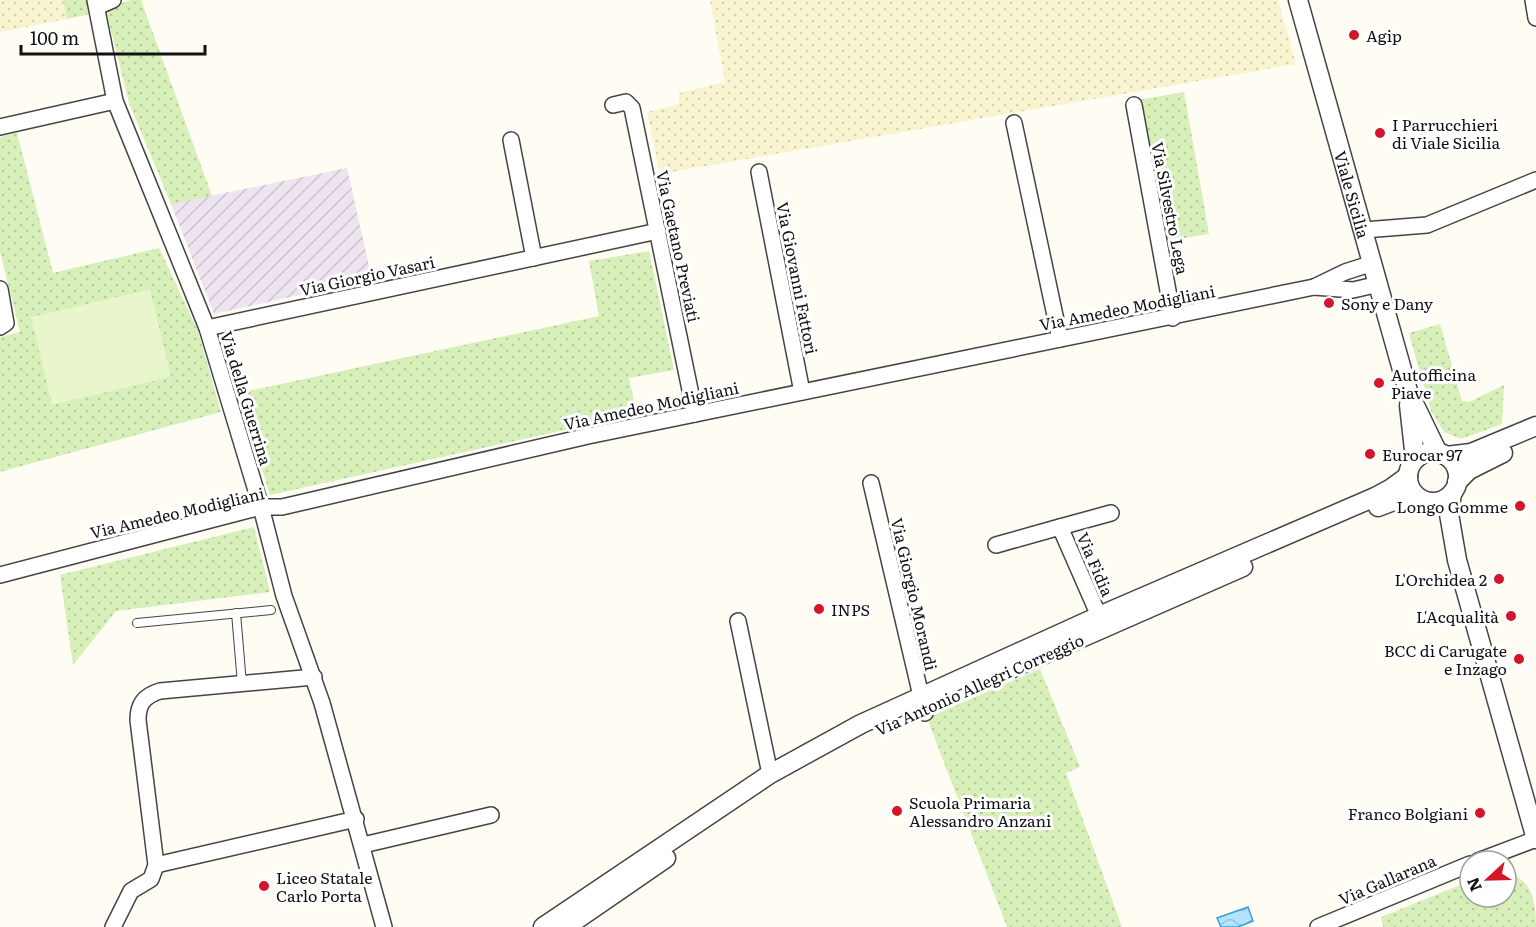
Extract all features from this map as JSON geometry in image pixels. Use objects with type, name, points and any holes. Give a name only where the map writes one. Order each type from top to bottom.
[{"type":"street","points":[[96,3],[113,0]]},
{"type":"street","name":"Viale Sicilia","points":[[1299,0],[1408,391],[1415,459]]},
{"type":"street","points":[[1533,0],[1536,18]]},
{"type":"street","name":"Via della Guerrina","points":[[96,3],[115,101],[207,328],[261,507],[284,596],[314,677],[356,819],[384,927]]},
{"type":"street","points":[[0,127],[115,101]]},
{"type":"street","name":"Via Gaetano Previati","points":[[613,105],[626,102],[632,108],[695,414]]},
{"type":"street","name":"Via Silvestro Lega","points":[[1134,105],[1173,318]]},
{"type":"street","points":[[1014,123],[1060,339]]},
{"type":"street","points":[[511,140],[534,258]]},
{"type":"street","name":"Via Giovanni Fattori","points":[[759,172],[802,392]]},
{"type":"street","points":[[1364,230],[1427,225],[1536,180]]},
{"type":"street","name":"Via Giorgio Vasari","points":[[207,328],[657,231]]},
{"type":"street","name":"Via Amedeo Modigliani","points":[[1314,288],[1345,272],[1373,263]]},
{"type":"street","name":"Via Amedeo Modigliani","points":[[0,575],[261,507],[282,507],[434,470],[695,414],[1314,288],[1353,290],[1379,284]]},
{"type":"street","points":[[0,289],[7,317],[6,323],[0,327]]},
{"type":"street","name":"Viale Sicilia","points":[[1408,391],[1442,454]]},
{"type":"street","points":[[1457,560],[1441,522],[1411,489],[1408,476],[1415,459],[1425,453],[1471,453],[1536,426]]},
{"type":"street","points":[[1423,500],[1440,501],[1469,470],[1481,462],[1536,438]]},
{"type":"street","points":[[1442,454],[1455,466],[1449,514],[1457,560],[1535,833],[1502,849]]},
{"type":"street","name":"Via Antonio Allegri Correggio","points":[[566,927],[777,784],[842,747],[1099,616],[1375,497],[1408,476]]},
{"type":"street","name":"Via Giorgio Morandi","points":[[871,483],[922,705]]},
{"type":"street","name":"Via Antonio Allegri Correggio","points":[[543,927],[770,774],[832,739],[922,705],[1390,501],[1409,497],[1423,500]]},
{"type":"street","name":"Via Fidia","points":[[996,545],[1111,513]]},
{"type":"street","name":"Via Fidia","points":[[1060,527],[1099,616]]},
{"type":"street","points":[[738,621],[770,774]]},
{"type":"street","points":[[113,927],[131,891],[151,879],[156,865],[138,720],[141,702],[150,694],[160,691],[314,677]]},
{"type":"street","points":[[363,845],[491,815]]},
{"type":"street","points":[[156,865],[356,819]]},
{"type":"street","name":"Via Gallarana","points":[[1318,927],[1458,869]]},
{"type":"lane","points":[[137,623],[271,610]]},
{"type":"lane","points":[[236,613],[243,684]]},
{"type":"shaded area","points":[[0,0],[63,0],[67,19],[0,32]]},
{"type":"shaded area","points":[[710,0],[1278,0],[1296,64],[660,174],[647,112],[679,104],[679,93],[725,82]]},
{"type":"shaded area","points":[[347,168],[372,279],[214,314],[171,204]]},
{"type":"green space","points":[[63,0],[87,0],[90,14],[67,19]]},
{"type":"green space","points":[[130,0],[141,0],[212,196],[171,204],[129,103],[107,14],[111,8]]},
{"type":"green space","points":[[1184,92],[1209,234],[1166,241],[1138,100]]},
{"type":"green space","points":[[17,133],[53,273],[159,248],[198,331],[221,412],[0,472],[0,337],[20,332],[0,251],[0,137]]},
{"type":"green space","points":[[649,251],[674,370],[629,378],[637,414],[270,495],[239,393],[599,316],[589,261]]},
{"type":"green space","points":[[150,289],[171,377],[52,405],[31,317]]},
{"type":"green space","points":[[1440,324],[1462,401],[1469,402],[1504,385],[1502,424],[1461,439],[1444,432],[1431,411],[1409,333]]},
{"type":"green space","points":[[254,527],[270,592],[116,611],[73,665],[60,575]]},
{"type":"green space","points":[[1040,669],[1080,767],[1066,773],[1122,927],[1007,927],[927,718]]},
{"type":"green space","points":[[1518,878],[1527,886],[1534,901],[1536,927],[1383,927],[1381,917],[1458,886],[1458,909],[1518,909]]},
{"type":"water","points":[[1248,907],[1253,921],[1238,927],[1221,927],[1217,918]]},
{"type":"place","name":"Agip","points":[[1354,35]]},
{"type":"place","name":"I Parrucchieri di Viale Sicilia","points":[[1380,133]]},
{"type":"place","name":"Sony e Dany","points":[[1329,303]]},
{"type":"place","name":"Autofficina Piave","points":[[1379,383]]},
{"type":"place","name":"Eurocar 97","points":[[1370,454]]},
{"type":"place","name":"Longo Gomme","points":[[1520,506]]},
{"type":"place","name":"L'Orchidea 2","points":[[1499,579]]},
{"type":"place","name":"INPS","points":[[819,609]]},
{"type":"place","name":"L'Acqualità","points":[[1511,616]]},
{"type":"place","name":"BCC di Carugate e Inzago","points":[[1519,659]]},
{"type":"place","name":"Scuola Primaria Alessandro Anzani","points":[[897,811]]},
{"type":"place","name":"Franco Bolgiani","points":[[1480,813]]},
{"type":"place","name":"Liceo Statale Carlo Porta","points":[[264,886]]}]
